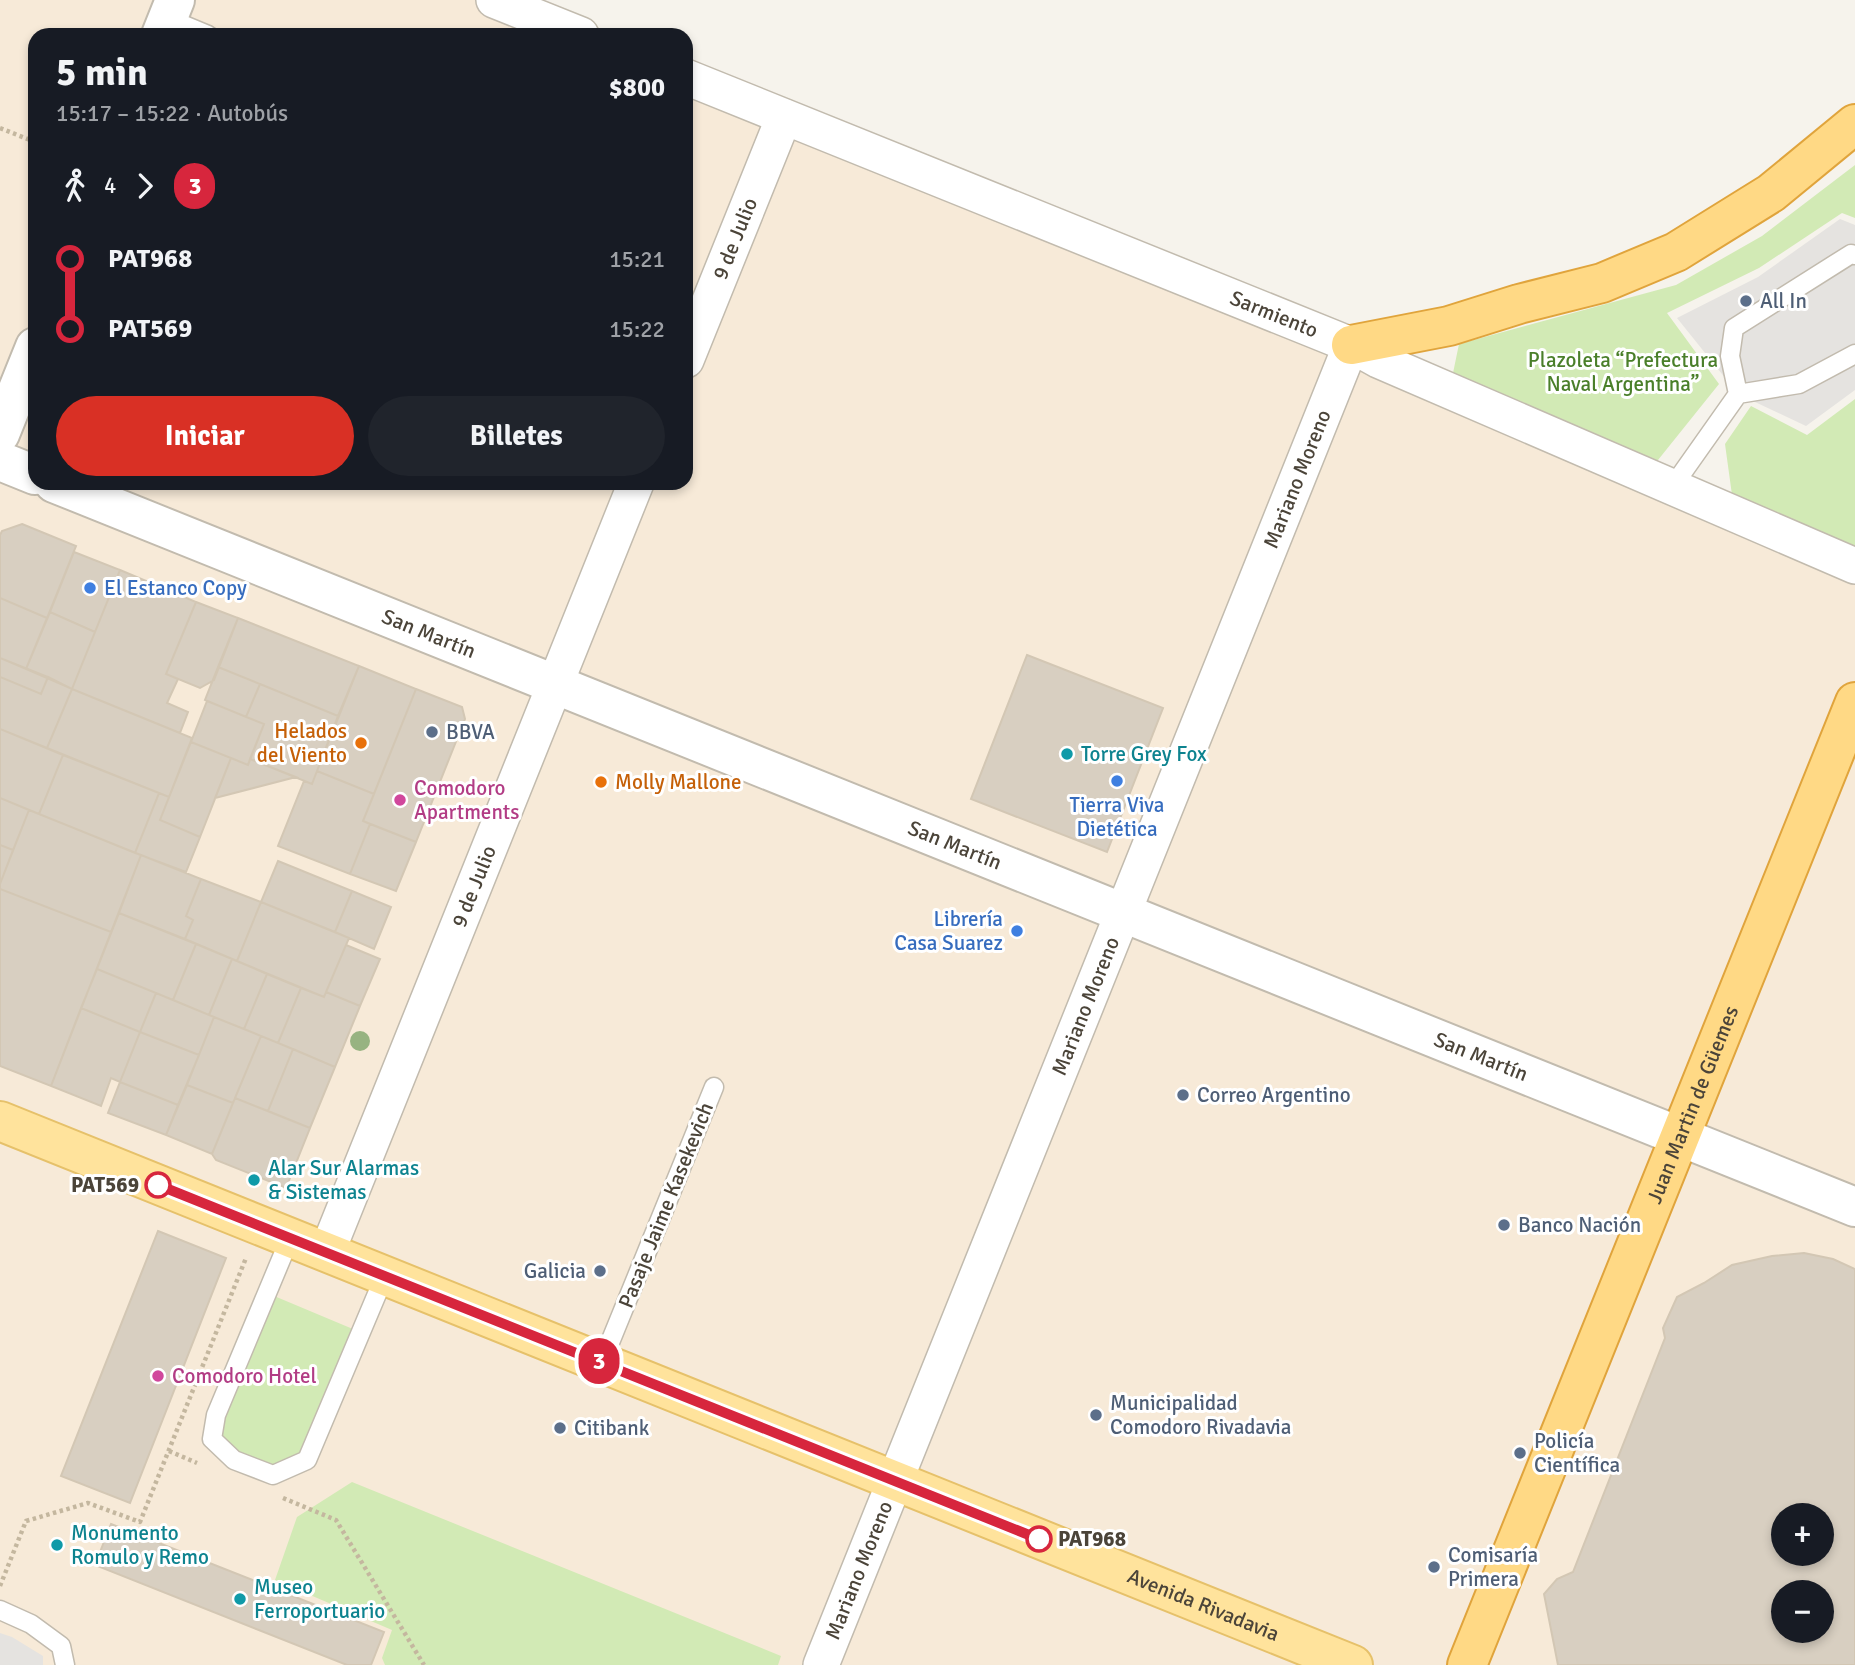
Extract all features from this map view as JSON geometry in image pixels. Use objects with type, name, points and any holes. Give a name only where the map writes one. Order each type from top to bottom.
[{"type":"highway","points":[[1351,345],[1449,326],[1602,283],[1676,253],[1771,193],[1855,124]]},
{"type":"highway","name":"Juan Martin de Güemes","points":[[1467,1665],[1855,702]]},
{"type":"main road","name":"Avenida Rivadavia","points":[[0,1121],[276,1242],[327,1252],[1353,1665]]},
{"type":"street","points":[[494,0],[563,28]]},
{"type":"street","name":"Sarmiento","points":[[693,81],[1351,345],[1378,360],[1855,566]]},
{"type":"street","name":"9 de Julio","points":[[693,343],[784,117]]},
{"type":"street","name":"Mariano Moreno","points":[[821,1665],[1351,345]]},
{"type":"street","points":[[0,434],[28,364]]},
{"type":"street","points":[[0,461],[28,472]]},
{"type":"street","name":"San Martín","points":[[71,490],[1855,1207]]},
{"type":"street","name":"9 de Julio","points":[[327,1252],[633,490]]},
{"type":"lane","points":[[167,18],[191,28]]},
{"type":"lane","points":[[1738,394],[1730,356],[1734,328],[1851,254],[1855,255]]},
{"type":"lane","points":[[1673,486],[1738,394],[1799,384],[1855,354]]},
{"type":"lane","name":"Pasaje Jaime Kasekevich","points":[[602,1362],[714,1087]]},
{"type":"lane","points":[[276,1242],[216,1415],[212,1439],[234,1460],[273,1475],[307,1460],[385,1275]]},
{"type":"lane","points":[[0,1609],[31,1625],[61,1646],[65,1665]]},
{"type":"path","points":[[0,128],[28,139]]},
{"type":"path","points":[[0,1587],[26,1521],[88,1503],[140,1522],[169,1451],[276,1242]]},
{"type":"path","points":[[169,1451],[207,1467]]},
{"type":"path","points":[[272,1494],[336,1520],[424,1665]]},
{"type":"shaded area","points":[[0,0],[494,0],[564,28],[28,28],[28,490],[693,490],[693,80],[1855,566],[1855,1665],[0,1665]]},
{"type":"shaded area","points":[[1840,219],[1855,225],[1855,390],[1806,426],[1738,394],[1677,318],[1758,277]]},
{"type":"shaded area","points":[[0,1633],[12,1637],[43,1656],[43,1665],[0,1665]]},
{"type":"green space","name":"Plazoleta “Prefectura Naval Argentina”","points":[[1855,165],[1855,218],[1842,213],[1759,268],[1667,313],[1719,384],[1654,465],[1453,373],[1459,344],[1676,285],[1762,236]]},
{"type":"green space","name":"Plazoleta “Prefectura Naval Argentina”","points":[[1855,399],[1855,548],[1732,495],[1725,444],[1751,406],[1807,435]]},
{"type":"green space","points":[[267,1293],[360,1332],[307,1460],[273,1475],[212,1439]]},
{"type":"green space","points":[[352,1482],[781,1656],[778,1665],[385,1665],[382,1658],[392,1630],[275,1580],[297,1517]]},
{"type":"building","points":[[22,524],[76,546],[47,618],[0,598],[0,535],[2,531]]},
{"type":"building","points":[[74,552],[120,570],[95,632],[50,612]]},
{"type":"building","points":[[120,570],[196,602],[166,674],[178,679],[167,703],[188,712],[180,733],[72,689]]},
{"type":"building","points":[[0,598],[47,618],[26,669],[0,658]]},
{"type":"building","points":[[196,602],[238,618],[214,680],[200,688],[166,674]]},
{"type":"building","points":[[50,612],[95,632],[72,689],[26,669]]},
{"type":"building","points":[[238,618],[359,666],[338,716],[218,667]]},
{"type":"building","name":"Torre Grey Fox","points":[[1027,655],[1163,708],[1107,852],[971,799]]},
{"type":"building","points":[[0,658],[48,677],[41,694],[0,677]]},
{"type":"building","name":"Helados del Viento","points":[[359,666],[416,689],[374,794],[317,771]]},
{"type":"building","points":[[218,667],[260,684],[246,717],[205,700]]},
{"type":"building","points":[[0,677],[41,694],[48,677],[72,689],[47,748],[0,729]]},
{"type":"building","points":[[260,684],[338,716],[312,784],[250,759],[264,724],[246,717]]},
{"type":"building","points":[[72,689],[192,738],[169,797],[47,748]]},
{"type":"building","points":[[416,689],[462,707],[465,719],[416,842],[363,821]]},
{"type":"building","points":[[207,701],[264,724],[248,765],[191,742]]},
{"type":"building","points":[[0,729],[63,755],[39,814],[0,798]]},
{"type":"building","points":[[191,742],[231,758],[200,837],[160,820]]},
{"type":"building","points":[[63,755],[159,793],[135,853],[39,814]]},
{"type":"building","points":[[231,758],[248,765],[250,759],[296,777],[215,798]]},
{"type":"building","points":[[317,771],[374,794],[363,821],[370,824],[350,874],[278,846],[304,781],[312,784]]},
{"type":"building","points":[[159,793],[169,797],[160,820],[200,837],[186,872],[135,853]]},
{"type":"building","points":[[0,798],[29,810],[13,850],[0,845]]},
{"type":"building","points":[[29,810],[141,855],[111,932],[0,889]]},
{"type":"building","points":[[370,824],[416,842],[396,891],[350,874]]},
{"type":"building","points":[[0,845],[13,850],[0,884]]},
{"type":"building","points":[[141,855],[201,879],[186,916],[193,920],[185,939],[119,913]]},
{"type":"building","points":[[278,861],[352,891],[335,932],[261,902]]},
{"type":"building","points":[[201,879],[261,902],[237,961],[185,939],[193,920],[186,916]]},
{"type":"building","points":[[0,889],[111,932],[51,1086],[0,1066]]},
{"type":"building","points":[[352,891],[391,907],[374,949],[335,932]]},
{"type":"building","points":[[261,902],[349,938],[324,997],[237,961]]},
{"type":"building","points":[[119,913],[196,944],[173,1000],[97,969]]},
{"type":"building","points":[[196,944],[232,959],[209,1015],[173,1000]]},
{"type":"building","points":[[346,945],[380,959],[360,1006],[326,992]]},
{"type":"building","points":[[232,959],[267,974],[244,1029],[209,1015]]},
{"type":"building","points":[[97,969],[156,993],[140,1032],[81,1008]]},
{"type":"building","points":[[267,974],[301,988],[278,1043],[244,1029]]},
{"type":"building","points":[[301,988],[324,997],[326,992],[360,1006],[335,1067],[278,1043]]},
{"type":"building","points":[[156,993],[214,1017],[199,1055],[140,1032]]},
{"type":"building","points":[[81,1008],[140,1032],[120,1082],[111,1078],[101,1106],[51,1086]]},
{"type":"building","points":[[214,1017],[261,1036],[233,1103],[187,1085]]},
{"type":"building","points":[[140,1032],[199,1055],[178,1105],[120,1082]]},
{"type":"building","points":[[261,1036],[293,1049],[268,1111],[235,1098]]},
{"type":"building","points":[[293,1049],[335,1067],[310,1128],[268,1111]]},
{"type":"building","points":[[120,1082],[178,1105],[166,1135],[108,1113]]},
{"type":"building","points":[[187,1085],[233,1103],[212,1154],[166,1135]]},
{"type":"building","points":[[235,1098],[310,1128],[286,1188],[216,1160],[212,1154]]},
{"type":"building","points":[[158,1231],[226,1258],[130,1503],[61,1476]]},
{"type":"building","points":[[1804,1253],[1833,1259],[1855,1269],[1855,1665],[1558,1665],[1544,1594],[1557,1579],[1573,1572],[1665,1338],[1663,1328],[1677,1297],[1732,1265],[1772,1256]]},
{"type":"building","name":"Museo Ferroportuario","points":[[111,1524],[384,1632],[371,1665],[347,1665],[95,1565]]},
{"type":"bus line","name":"3","points":[[158,1185],[1039,1539]]},
{"type":"place","name":"All In","points":[[1746,301]]},
{"type":"place","name":"El Estanco Copy","points":[[90,588]]},
{"type":"place","name":"BBVA","points":[[432,732]]},
{"type":"place","name":"Helados del Viento","points":[[361,743]]},
{"type":"place","name":"Torre Grey Fox","points":[[1067,754]]},
{"type":"place","name":"Tierra Viva Dietética","points":[[1117,781]]},
{"type":"place","name":"Molly Mallone","points":[[601,782]]},
{"type":"place","name":"Comodoro Apartments","points":[[400,800]]},
{"type":"place","name":"Librería Casa Suarez","points":[[1017,931]]},
{"type":"place","name":"Correo Argentino","points":[[1183,1095]]},
{"type":"place","name":"Alar Sur Alarmas & Sistemas","points":[[254,1180]]},
{"type":"place","name":"PAT569","points":[[158,1185]]},
{"type":"place","name":"Banco Nación","points":[[1504,1225]]},
{"type":"place","name":"Galicia","points":[[600,1271]]},
{"type":"place","name":"Comodoro Hotel","points":[[158,1376]]},
{"type":"place","name":"Municipalidad Comodoro Rivadavia","points":[[1096,1415]]},
{"type":"place","name":"Citibank","points":[[560,1428]]},
{"type":"place","name":"Policía Científica","points":[[1520,1453]]},
{"type":"place","name":"PAT968","points":[[1039,1539]]},
{"type":"place","name":"Monumento Romulo y Remo","points":[[57,1545]]},
{"type":"place","name":"Comisaría Primera","points":[[1434,1567]]},
{"type":"place","name":"Museo Ferroportuario","points":[[240,1599]]}]
